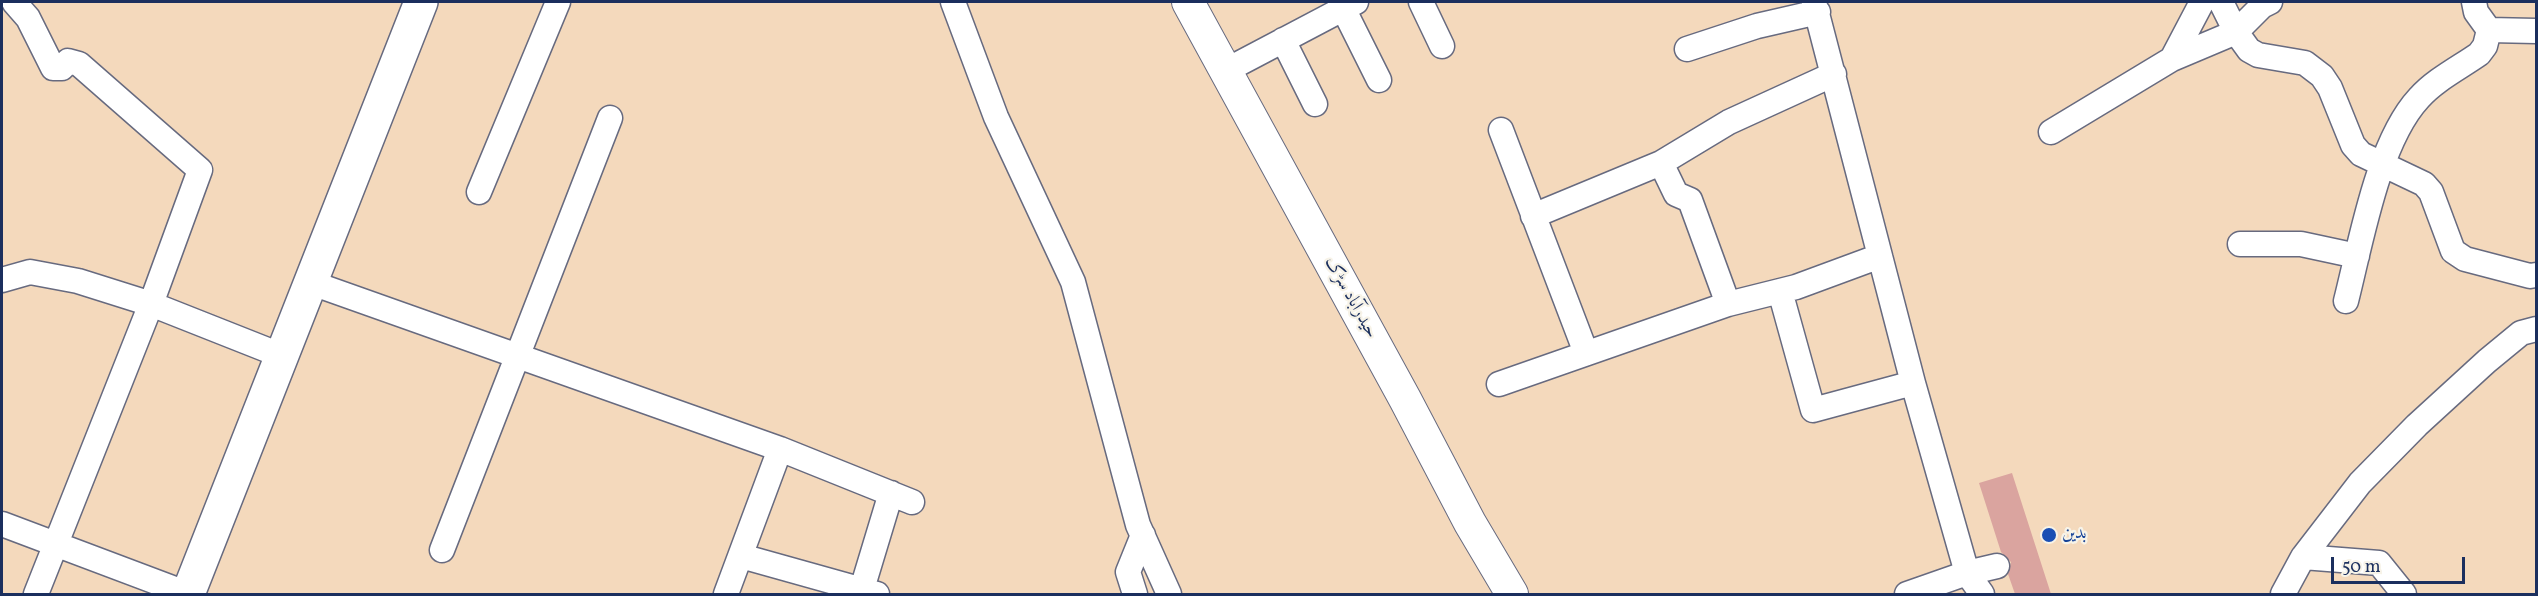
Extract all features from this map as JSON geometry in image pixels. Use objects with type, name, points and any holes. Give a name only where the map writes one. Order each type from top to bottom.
[{"type":"highway","points":[[188,594],[280,355],[421,2]]},
{"type":"main road","name":"حیدرآباد سڑک","points":[[1188,2],[1405,399],[1470,523],[1512,594]]},
{"type":"street","points":[[14,2],[28,18],[53,68],[62,68],[68,61],[79,64],[200,171],[152,304],[36,594]]},
{"type":"street","points":[[479,192],[558,2]]},
{"type":"street","points":[[953,2],[996,117],[1073,282],[1143,535],[1169,594]]},
{"type":"street","points":[[1421,2],[1442,46]]},
{"type":"street","points":[[2172,59],[2202,2]]},
{"type":"street","points":[[2221,2],[2236,32],[2249,50],[2258,55],[2305,63],[2322,76],[2330,88],[2353,145],[2361,154],[2424,184],[2432,192],[2453,251],[2465,259],[2530,276],[2536,275]]},
{"type":"street","points":[[2051,132],[2172,59],[2236,32],[2262,6],[2270,2]]},
{"type":"street","points":[[2346,301],[2381,164],[2408,111],[2420,96],[2479,54],[2485,46],[2489,30],[2476,12],[2474,2]]},
{"type":"street","points":[[1225,71],[1349,5],[1379,80]]},
{"type":"street","points":[[1687,48],[1816,7],[1913,383],[1967,573],[1982,594]]},
{"type":"street","points":[[2489,30],[2536,30]]},
{"type":"street","points":[[1284,40],[1315,104]]},
{"type":"street","points":[[1533,216],[1661,163],[1729,122],[1834,74]]},
{"type":"street","points":[[442,550],[610,118]]},
{"type":"street","points":[[1501,130],[1586,354]]},
{"type":"street","points":[[1661,163],[1676,194],[1690,200],[1728,304]]},
{"type":"street","points":[[2240,244],[2301,244],[2357,256]]},
{"type":"street","points":[[1499,384],[1728,304],[1780,291],[1880,256]]},
{"type":"street","points":[[2,280],[30,272],[78,281],[152,304],[280,355]]},
{"type":"street","points":[[309,282],[780,449],[901,498],[867,592],[741,556]]},
{"type":"street","points":[[1780,291],[1813,410],[1913,383]]},
{"type":"street","points":[[2283,594],[2303,557],[2360,483],[2417,425],[2521,333],[2536,328]]},
{"type":"street","points":[[726,594],[780,449]]},
{"type":"street","points":[[2,524],[188,594]]},
{"type":"street","points":[[1135,594],[1128,572],[1143,535]]},
{"type":"street","points":[[2303,557],[2379,563],[2404,594]]},
{"type":"street","points":[[1907,594],[1967,573],[1996,566]]},
{"type":"building","points":[[2012,473],[2051,594],[2015,594],[2008,574],[2011,562],[2001,552],[1979,483]]},
{"type":"place","name":"بدين","points":[[2049,535]]}]
